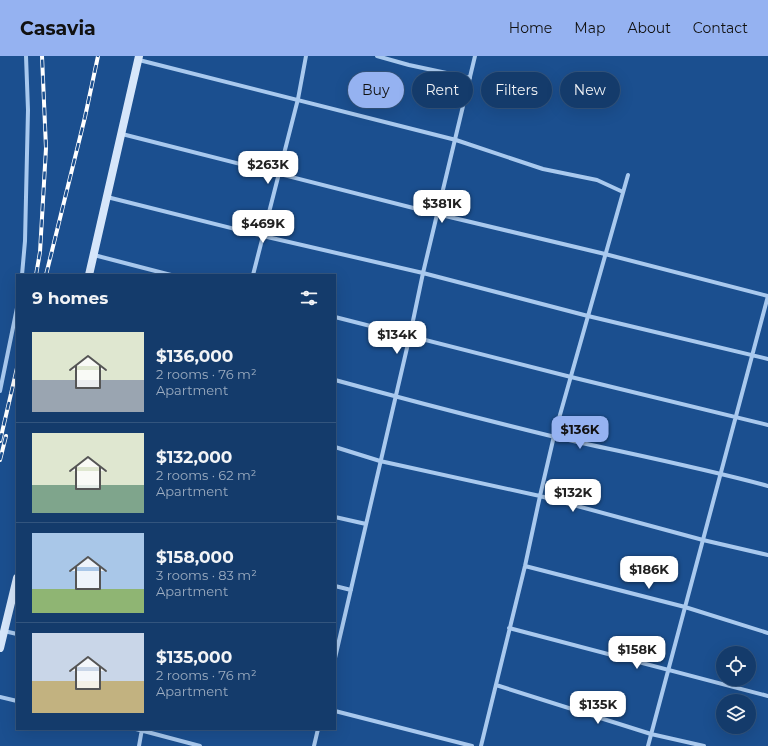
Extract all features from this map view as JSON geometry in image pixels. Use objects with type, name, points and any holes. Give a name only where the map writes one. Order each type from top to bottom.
[{"type":"street","points":[[22,274],[25,241],[28,110],[26,56]]},
{"type":"street","points":[[254,274],[298,100],[306,56]]},
{"type":"street","points":[[377,56],[444,72]]},
{"type":"street","points":[[471,72],[475,56]]},
{"type":"street","points":[[89,274],[139,58],[456,140],[543,169],[597,180],[623,192]]},
{"type":"street","points":[[336,648],[396,397],[423,273],[463,108]]},
{"type":"street","points":[[121,133],[768,296],[648,746]]},
{"type":"street","points":[[481,746],[525,566],[554,436],[628,175]]},
{"type":"street","points":[[107,197],[263,236],[423,273],[588,316],[768,359]]},
{"type":"street","points":[[93,255],[167,274]]},
{"type":"street","points":[[0,391],[16,313]]},
{"type":"street","points":[[336,316],[571,377],[768,425]]},
{"type":"street","points":[[336,380],[396,397],[554,436],[721,473],[768,486]]},
{"type":"street","points":[[336,447],[380,461],[540,496],[703,540],[768,555]]},
{"type":"street","points":[[336,517],[366,524]]},
{"type":"street","points":[[525,566],[685,607],[768,633]]},
{"type":"street","points":[[0,648],[16,582]]},
{"type":"street","points":[[336,586],[351,590]]},
{"type":"street","points":[[509,628],[768,696]]},
{"type":"street","points":[[4,631],[16,634]]},
{"type":"street","points":[[496,685],[651,734],[704,746]]},
{"type":"street","points":[[0,697],[16,701]]},
{"type":"street","points":[[336,712],[472,746]]},
{"type":"street","points":[[139,746],[142,730],[200,746]]},
{"type":"street","points":[[314,746],[318,730]]},
{"type":"railway","points":[[36,274],[40,252],[46,148],[42,56]]},
{"type":"railway","points":[[46,274],[85,117],[98,56]]},
{"type":"railway","points":[[0,441],[16,372]]},
{"type":"railway","points":[[0,460],[6,436]]}]
